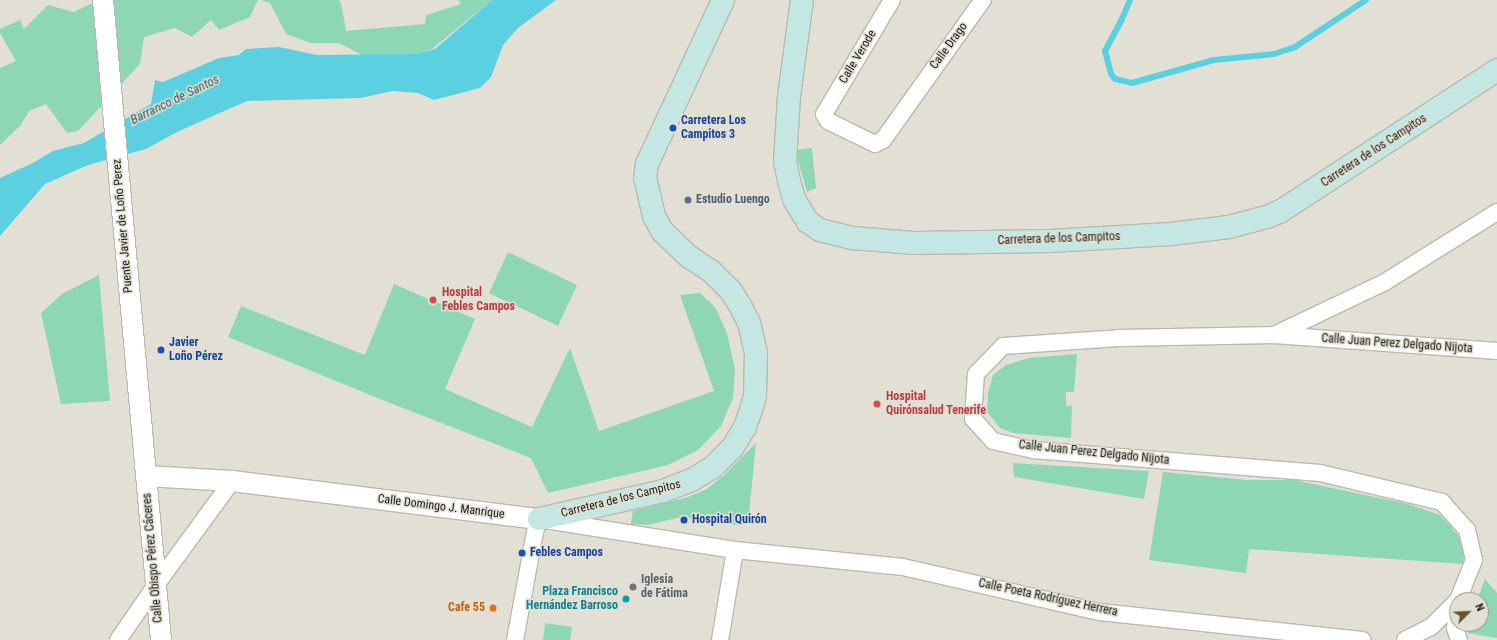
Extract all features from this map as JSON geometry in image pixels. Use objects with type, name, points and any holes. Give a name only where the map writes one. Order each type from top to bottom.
[{"type":"main road","name":"Carretera de los Campitos","points":[[539,519],[663,491],[692,480],[712,467],[733,447],[745,427],[750,414],[755,396],[757,369],[756,353],[749,323],[730,291],[712,272],[688,256],[662,231],[652,210],[645,178],[646,164],[723,0]]},
{"type":"main road","name":"Carretera de los Campitos","points":[[802,0],[789,96],[785,161],[788,181],[794,200],[808,222],[827,232],[852,238],[914,243],[1050,241],[1171,234],[1229,228],[1282,211],[1497,70]]},
{"type":"street","name":"Puente Javier de Loño Perez","points":[[103,0],[146,476]]},
{"type":"street","name":"Calle Verode","points":[[824,114],[892,0]]},
{"type":"street","name":"Calle Drago","points":[[824,114],[828,121],[875,144],[883,140],[915,92],[982,0]]},
{"type":"street","name":"Calle Juan Perez Delgado Nijota","points":[[1274,335],[1385,282],[1497,212]]},
{"type":"street","name":"Calle Juan Perez Delgado Nijota","points":[[1462,592],[1474,560],[1467,530],[1442,502],[1320,473],[1033,450],[993,440],[973,419],[976,374],[1003,346],[1120,338],[1274,335],[1497,351]]},
{"type":"street","name":"Calle Domingo J. Manrique","points":[[146,476],[232,481],[539,519],[735,550]]},
{"type":"street","name":"Calle Obispo Pérez Cáceres","points":[[146,476],[161,640]]},
{"type":"street","points":[[118,640],[232,481]]},
{"type":"street","points":[[515,640],[535,532],[539,519]]},
{"type":"street","points":[[720,640],[735,550]]},
{"type":"street","name":"Calle Poeta Rodríguez Herrera","points":[[735,550],[903,567],[1100,612],[1362,640]]},
{"type":"street","name":"Calle Juan Perez Delgado Nijota","points":[[1404,640],[1431,627],[1449,611]]},
{"type":"green space","points":[[98,0],[258,0],[250,17],[219,30],[211,20],[192,37],[175,28],[144,37],[140,64],[78,131],[67,133],[46,104],[29,111],[20,126],[0,145],[0,68],[16,61],[0,33],[0,29],[20,20],[24,29],[48,5],[74,12]]},
{"type":"green space","points":[[261,0],[339,0],[341,3],[346,31],[425,24],[426,15],[461,4],[458,0],[492,0],[432,49],[415,54],[362,55],[339,43],[311,43],[286,34],[270,3]]},
{"type":"green space","points":[[812,148],[816,188],[807,192],[795,150]]},
{"type":"green space","points":[[508,252],[577,285],[558,326],[489,293]]},
{"type":"green space","points":[[99,275],[110,401],[61,404],[41,313],[62,294]]},
{"type":"green space","points":[[394,284],[475,319],[445,389],[532,427],[570,348],[599,431],[714,391],[680,295],[700,293],[715,307],[727,333],[735,370],[733,398],[721,426],[698,450],[668,465],[548,493],[531,458],[385,401],[228,337],[241,306],[365,355]]},
{"type":"green space","points":[[1077,354],[1074,392],[1066,392],[1066,406],[1072,406],[1071,438],[1013,433],[1000,428],[987,412],[988,393],[993,375],[1006,365],[1029,358]]},
{"type":"green space","points":[[756,443],[748,524],[734,525],[702,519],[677,518],[648,525],[631,524],[633,511],[688,497],[707,489],[723,476]]},
{"type":"green space","points":[[1013,463],[1149,471],[1144,499],[1014,477]]},
{"type":"green space","points":[[1163,472],[1247,480],[1294,480],[1408,504],[1440,515],[1453,529],[1465,545],[1463,564],[1249,549],[1246,573],[1149,560]]},
{"type":"green space","points":[[1485,579],[1497,593],[1497,638],[1468,633],[1489,632],[1489,592],[1480,592]]},
{"type":"green space","points":[[545,623],[572,627],[570,640],[543,640]]},
{"type":"water","name":"Barranco de Santos","points":[[492,0],[556,0],[518,28],[503,45],[491,77],[480,88],[434,100],[418,93],[393,91],[360,98],[247,101],[177,132],[146,149],[88,165],[45,184],[0,236],[0,178],[31,164],[53,151],[84,143],[151,104],[155,80],[163,82],[219,58],[239,55],[246,49],[279,47],[317,55],[415,54],[435,49]]},
{"type":"waterway","points":[[1130,0],[1105,51],[1111,74],[1115,79],[1132,83],[1214,60],[1274,54],[1295,47],[1366,0]]},
{"type":"place","name":"Carretera Los Campitos 3","points":[[673,128]]},
{"type":"place","name":"Estudio Luengo","points":[[688,200]]},
{"type":"place","name":"Hospital Febles Campos","points":[[433,300]]},
{"type":"place","name":"Javier Loño Pérez","points":[[161,350]]},
{"type":"place","name":"Hospital Quirónsalud Tenerife","points":[[877,404]]},
{"type":"place","name":"Hospital Quirón","points":[[684,520]]},
{"type":"place","name":"Febles Campos","points":[[522,553]]},
{"type":"place","name":"Iglesia de Fátima","points":[[633,587]]},
{"type":"place","name":"Plaza Francisco Hernández Barroso","points":[[626,599]]},
{"type":"place","name":"Cafe 55","points":[[493,608]]}]
